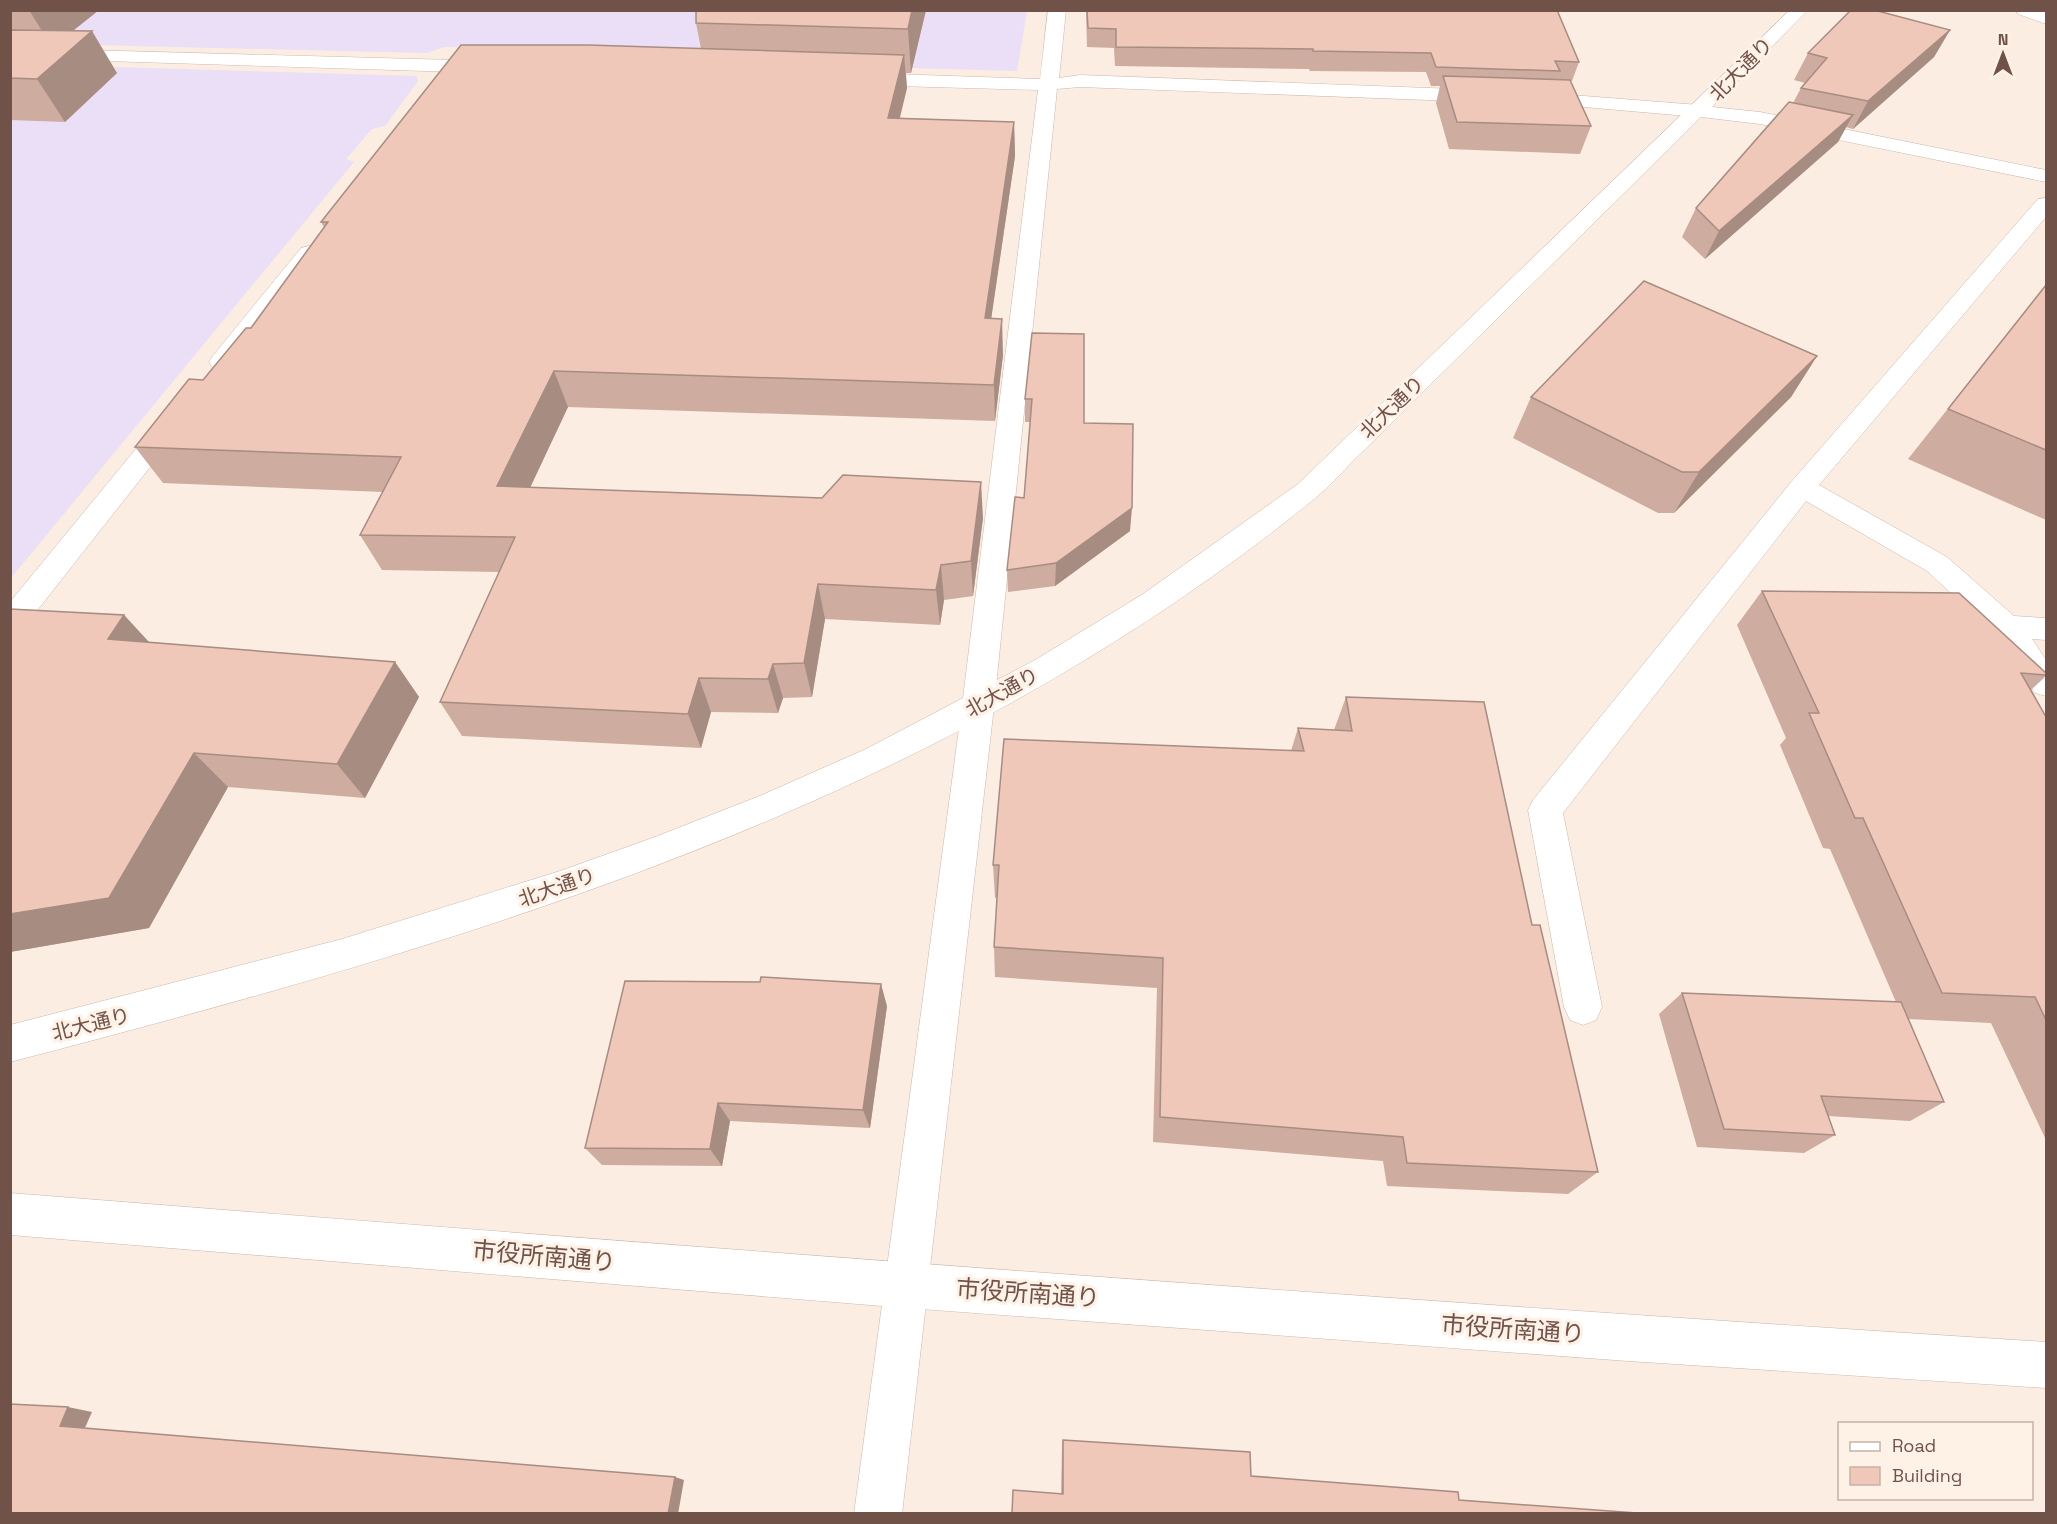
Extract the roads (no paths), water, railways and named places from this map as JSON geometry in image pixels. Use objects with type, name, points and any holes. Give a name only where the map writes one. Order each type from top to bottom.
[{"type":"street","points":[[878,1514],[978,706],[1057,10]]},
{"type":"street","name":"北大通り","points":[[10,1044],[324,962],[508,904],[621,865],[764,808],[878,758],[1075,652],[1163,597],[1241,543],[1308,490],[1800,10]]},
{"type":"street","points":[[2024,10],[2046,19]]},
{"type":"street","points":[[10,53],[452,75],[506,68]]},
{"type":"street","points":[[848,79],[1048,86],[1080,81],[1496,97]]},
{"type":"street","points":[[1520,98],[1612,102],[1760,118],[2046,176]]},
{"type":"street","points":[[1583,1007],[1545,810],[1802,487],[2046,204]]},
{"type":"street","points":[[205,382],[324,233]]},
{"type":"street","points":[[13,616],[182,410]]},
{"type":"street","points":[[1802,487],[1937,564],[2007,627],[2046,684]]},
{"type":"street","points":[[2007,627],[2046,629]]},
{"type":"street","name":"市役所南通り","points":[[10,1214],[907,1286],[1628,1338],[2046,1365]]}]
